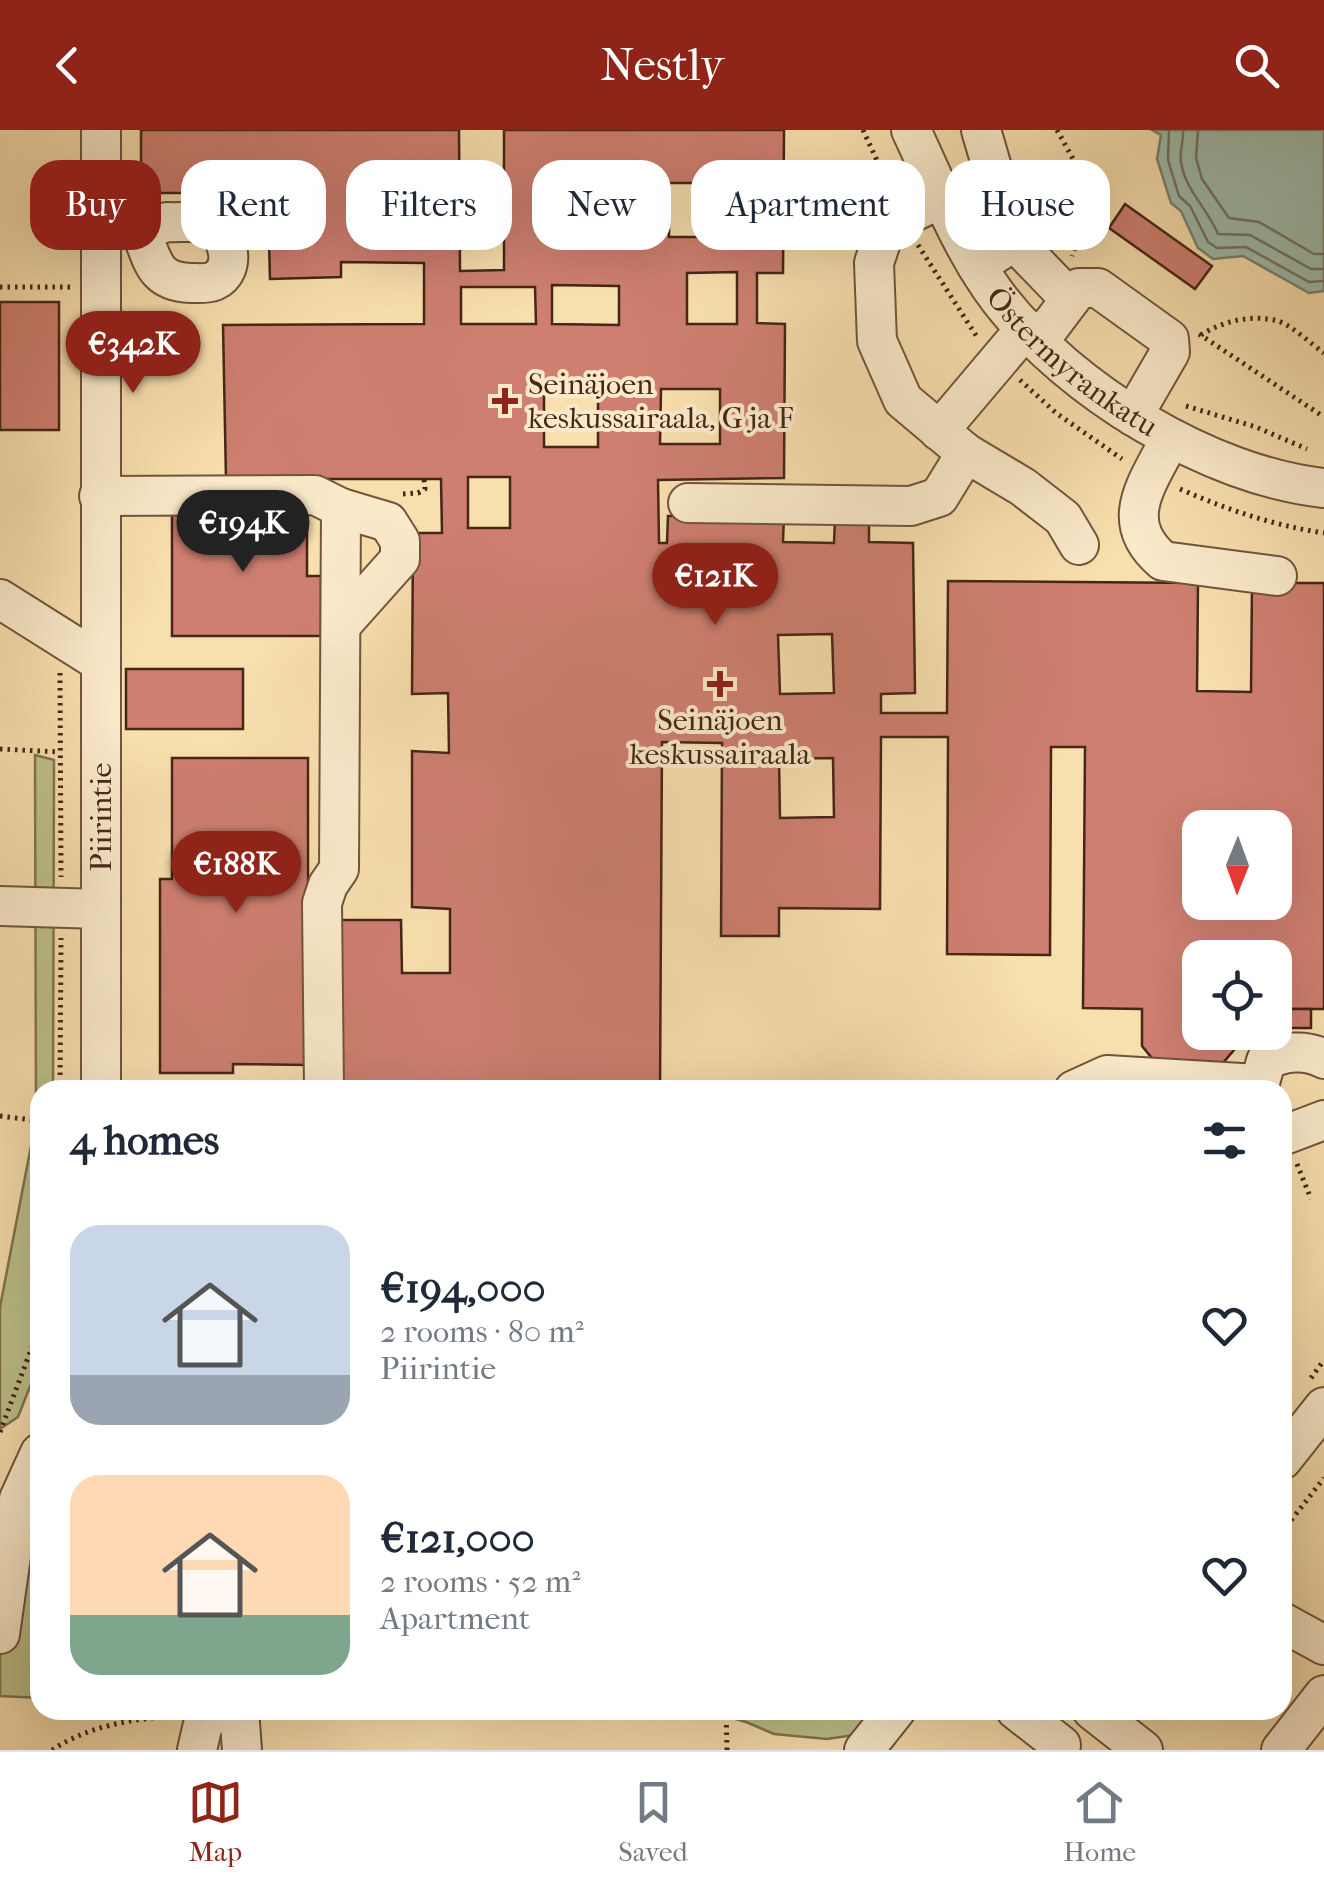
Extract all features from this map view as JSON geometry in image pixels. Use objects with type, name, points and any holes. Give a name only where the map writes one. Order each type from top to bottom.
[{"type":"street","name":"Piirintie","points":[[100,130],[100,160]]},
{"type":"street","name":"Östermyrankatu","points":[[912,130],[976,266],[1000,301],[1073,374],[1170,438],[1239,467],[1324,488]]},
{"type":"street","points":[[981,130],[990,160]]},
{"type":"street","points":[[942,198],[903,217],[884,233],[874,264],[876,341],[903,400],[952,442],[1064,518],[1079,545]]},
{"type":"street","name":"Piirintie","points":[[100,250],[102,1080]]},
{"type":"street","points":[[976,266],[1000,250]]},
{"type":"street","points":[[1023,250],[1070,299]]},
{"type":"street","points":[[688,503],[911,506],[939,497],[952,442],[1032,335],[1079,288],[1098,288],[1169,339],[1170,352],[1133,416]]},
{"type":"street","points":[[1170,438],[1138,508],[1138,522],[1150,549],[1164,561],[1277,576]]},
{"type":"street","points":[[99,496],[315,495],[341,508],[388,522],[400,541],[400,559],[342,624]]},
{"type":"street","points":[[324,1080],[322,902],[339,869],[341,508]]},
{"type":"street","points":[[0,599],[100,662]]},
{"type":"street","points":[[0,906],[102,909]]},
{"type":"street","points":[[1095,1080],[1106,1075],[1252,1074],[1279,1054],[1316,1055],[1324,1059]]},
{"type":"street","points":[[1292,1132],[1324,1120]]},
{"type":"street","points":[[1292,1447],[1324,1407]]},
{"type":"street","points":[[0,1634],[20,1502],[30,1477]]},
{"type":"street","points":[[1292,1627],[1324,1645]]},
{"type":"street","points":[[1281,1750],[1324,1695]]},
{"type":"street","points":[[197,1750],[203,1724],[209,1720]]},
{"type":"street","points":[[227,1720],[242,1750]]},
{"type":"street","points":[[864,1750],[888,1720]]},
{"type":"street","points":[[1028,1720],[1059,1747],[1082,1720]]},
{"type":"street","points":[[1103,1720],[1143,1750]]},
{"type":"path","points":[[1057,130],[1087,184],[1083,224],[1071,254]]},
{"type":"path","points":[[0,287],[83,287]]},
{"type":"path","points":[[1203,334],[1220,323],[1279,322],[1324,353]]},
{"type":"path","points":[[60,666],[60,1080]]},
{"type":"path","points":[[0,749],[60,752]]},
{"type":"path","points":[[0,1116],[30,1120]]},
{"type":"path","points":[[1299,1170],[1311,1199]]},
{"type":"path","points":[[0,1432],[30,1352]]},
{"type":"path","points":[[1292,1519],[1324,1478]]},
{"type":"path","points":[[52,1750],[66,1740],[128,1720]]},
{"type":"path","points":[[726,1720],[726,1750]]},
{"type":"green space","points":[[35,755],[54,760],[53,1080],[36,1080]]},
{"type":"green space","points":[[30,1151],[30,1386],[18,1417],[0,1429],[0,1307]]},
{"type":"green space","points":[[0,1528],[30,1538],[30,1698],[0,1696]]},
{"type":"green space","points":[[739,1720],[865,1720],[854,1735],[827,1739],[774,1734]]},
{"type":"water","points":[[1152,130],[1324,130],[1324,291],[1309,293],[1243,256],[1213,259],[1198,248],[1181,211],[1171,203],[1157,159],[1161,135]]},
{"type":"building","points":[[141,130],[459,130],[459,160],[346,160],[346,250],[460,250],[460,271],[504,270],[504,250],[512,250],[512,160],[504,160],[504,130],[784,130],[784,160],[691,160],[691,183],[671,183],[671,160],[532,160],[532,250],[671,250],[671,237],[691,237],[691,250],[783,250],[783,273],[757,273],[757,323],[785,324],[784,478],[658,480],[659,543],[667,543],[668,516],[784,515],[783,542],[834,543],[835,518],[869,518],[869,542],[913,543],[915,693],[881,694],[881,713],[947,713],[948,581],[1198,583],[1197,691],[1251,692],[1252,583],[1324,583],[1324,1009],[1292,1009],[1292,940],[1182,940],[1182,1050],[1234,1050],[1217,1070],[1161,1069],[1142,1046],[1142,1009],[1083,1008],[1085,747],[1051,747],[1050,955],[947,954],[948,737],[881,737],[880,909],[779,908],[779,936],[721,936],[722,743],[662,742],[660,1080],[337,1080],[335,920],[401,920],[402,973],[450,973],[450,909],[412,907],[412,751],[449,753],[448,693],[412,694],[413,533],[442,533],[441,479],[226,479],[223,325],[424,324],[424,263],[341,262],[341,277],[270,279],[269,250],[326,250],[326,160],[181,160],[181,193],[161,193],[161,160],[141,160]],"holes":[[[737,272],[737,324],[687,324],[687,273]],[[552,285],[619,286],[619,325],[552,324]],[[461,287],[535,287],[536,324],[461,324]],[[661,389],[720,389],[720,444],[660,444]],[[544,393],[598,393],[598,447],[544,447]],[[468,477],[510,477],[510,528],[468,528]],[[832,634],[834,693],[780,694],[778,635]],[[833,758],[834,817],[780,818],[779,759]]]},
{"type":"building","points":[[1125,204],[1212,266],[1195,289],[1110,226]]},
{"type":"building","points":[[0,302],[59,302],[59,430],[0,430]]},
{"type":"building","points":[[172,510],[307,510],[307,576],[321,576],[321,636],[172,636]]},
{"type":"building","points":[[126,669],[243,669],[243,729],[126,729]]},
{"type":"building","points":[[172,758],[308,758],[308,1065],[233,1064],[233,1073],[160,1073],[160,879],[172,879]]},
{"type":"building","points":[[1292,1009],[1311,1009],[1311,1028],[1292,1028]]},
{"type":"place","name":"Seinäjoen keskussairaala, G ja F","points":[[505,401]]},
{"type":"place","name":"Seinäjoen keskussairaala","points":[[720,684]]}]
